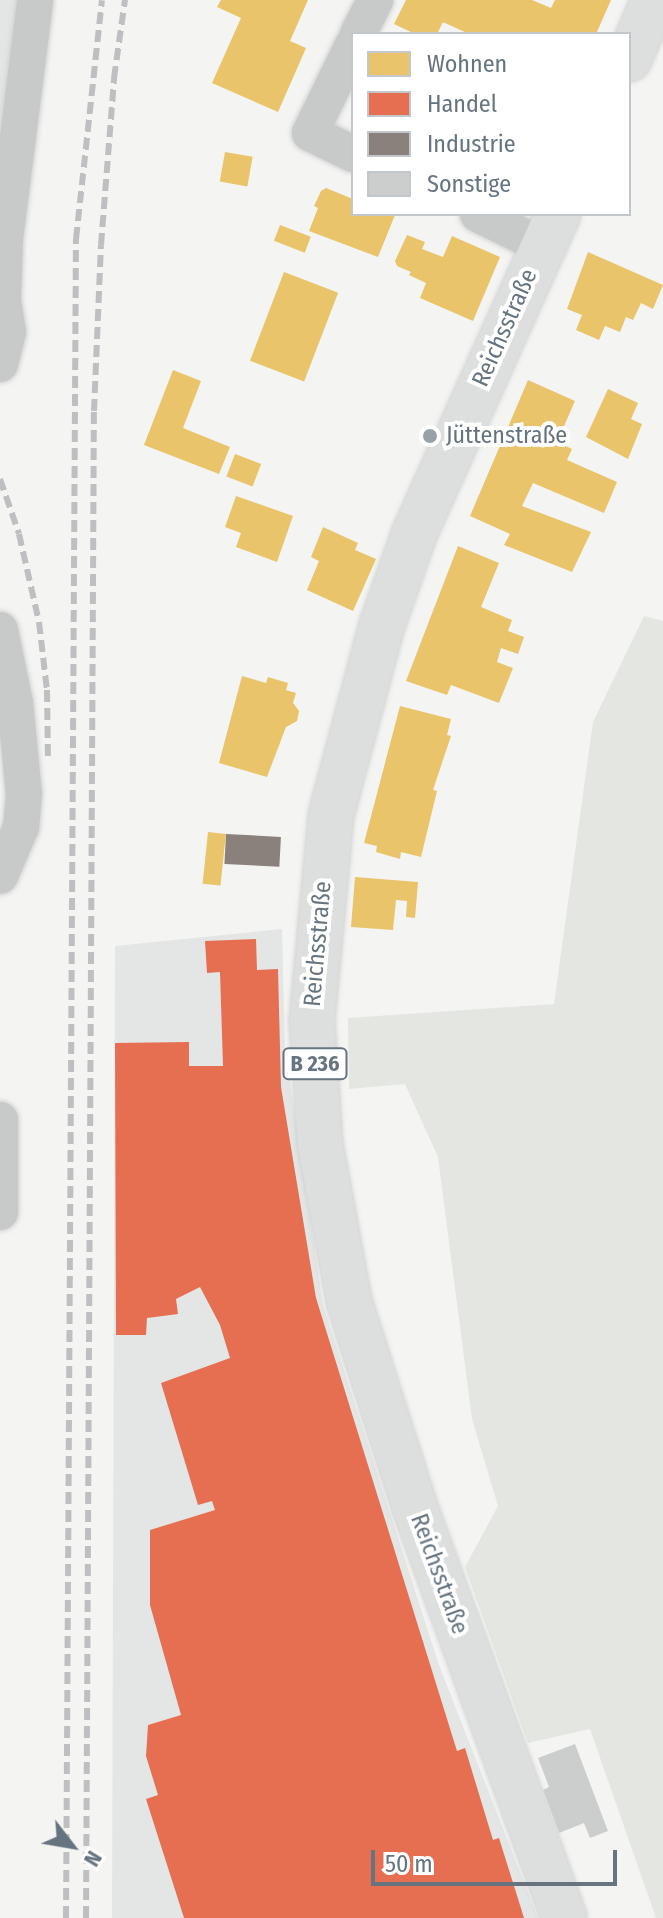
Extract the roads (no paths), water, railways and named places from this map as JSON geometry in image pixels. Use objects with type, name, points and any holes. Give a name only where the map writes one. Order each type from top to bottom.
[{"type":"main road","points":[[631,54],[654,0]]},
{"type":"main road","name":"Reichsstraße","points":[[550,230],[415,532],[382,625],[331,816],[312,1020],[320,1144],[349,1301],[415,1508],[564,1918]]},
{"type":"street","points":[[0,364],[8,332],[3,299],[11,180],[35,0]]},
{"type":"street","points":[[359,32],[375,0]]},
{"type":"street","points":[[351,49],[310,133],[351,153]]},
{"type":"street","points":[[487,216],[550,230]]},
{"type":"street","points":[[0,630],[15,703],[24,794],[21,827],[0,876]]},
{"type":"street","points":[[0,1120],[0,1212]]},
{"type":"railway","points":[[66,1918],[76,239],[102,0]]},
{"type":"railway","points":[[86,1918],[94,411],[101,245],[114,78],[125,0]]},
{"type":"railway","points":[[0,479],[19,534],[39,622],[47,690],[48,758]]},
{"type":"place","name":"Jüttenstraße","points":[[430,436]]}]
